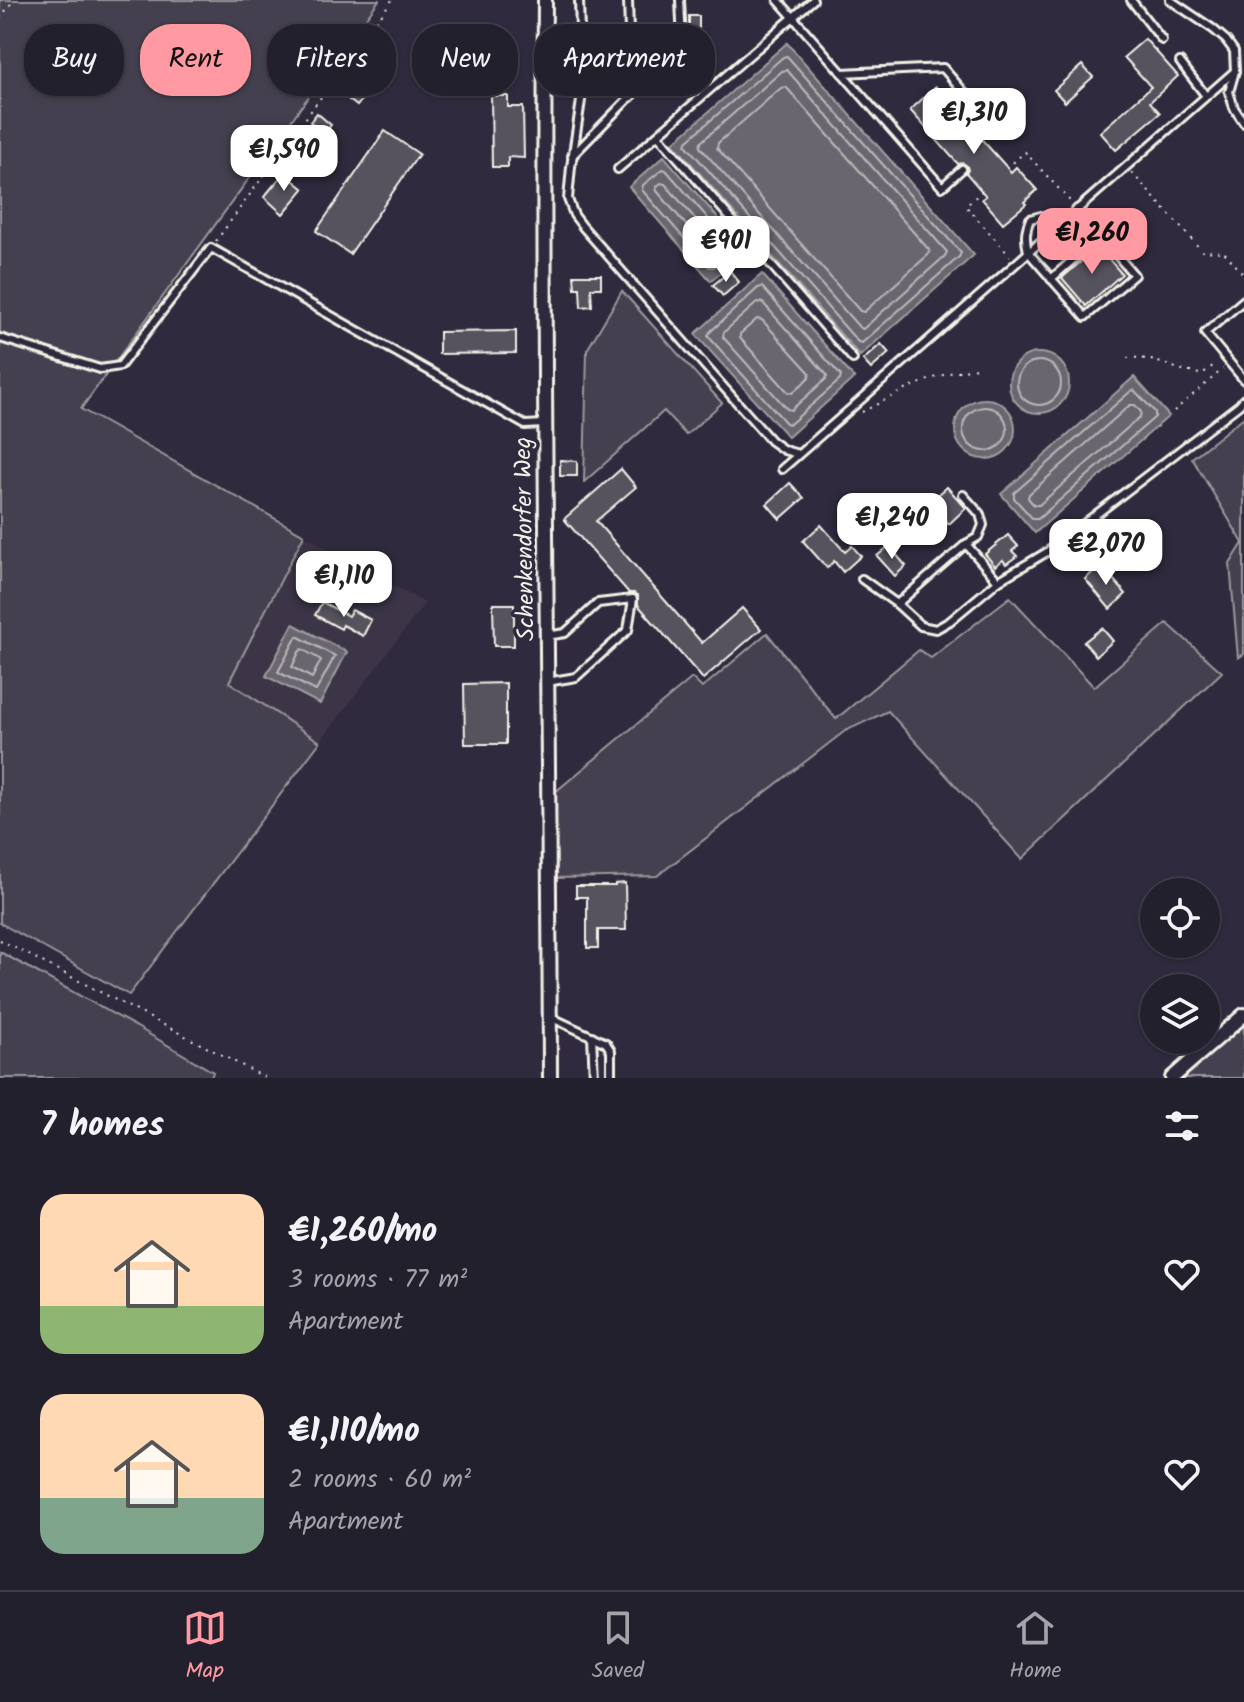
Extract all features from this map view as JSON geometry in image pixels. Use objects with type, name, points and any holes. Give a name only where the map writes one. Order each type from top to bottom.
[{"type":"street","name":"Schenkendorfer Weg","points":[[545,0],[544,424],[550,1078]]},
{"type":"street","points":[[1172,1078],[1244,1015]]},
{"type":"lane","points":[[579,0],[582,94],[568,199],[574,215],[771,441],[784,450],[798,454]]},
{"type":"lane","points":[[628,0],[631,97]]},
{"type":"lane","points":[[572,156],[682,43],[680,0]]},
{"type":"lane","points":[[778,0],[942,187],[962,169]]},
{"type":"lane","points":[[618,169],[813,0]]},
{"type":"lane","points":[[1131,0],[1162,40]]},
{"type":"lane","points":[[1170,0],[1226,40],[1234,51],[1235,71],[1229,92],[1234,108],[1244,123]]},
{"type":"lane","points":[[1180,62],[1206,96]]},
{"type":"lane","points":[[842,73],[943,68],[977,107],[964,119]]},
{"type":"lane","points":[[782,469],[1235,71]]},
{"type":"lane","points":[[658,135],[853,359]]},
{"type":"lane","points":[[1064,221],[1041,216],[1030,219],[1026,230],[1028,252],[1085,317],[1134,275],[1077,209]]},
{"type":"lane","points":[[1051,279],[1100,236]]},
{"type":"lane","points":[[0,338],[100,369],[120,366],[211,248],[525,425],[544,424]]},
{"type":"lane","points":[[1244,300],[1205,333],[1244,380]]},
{"type":"lane","points":[[862,579],[921,626],[936,629],[998,581],[1047,552],[1244,399]]},
{"type":"lane","points":[[897,604],[978,537],[983,525],[980,514],[963,495]]},
{"type":"lane","points":[[966,544],[998,581]]},
{"type":"lane","points":[[547,636],[565,633],[598,603],[633,599],[628,630],[576,677],[547,682]]},
{"type":"lane","points":[[550,1017],[606,1043],[611,1051],[611,1078]]},
{"type":"lane","points":[[592,1036],[594,1078]]},
{"type":"path","points":[[0,18],[14,0]]},
{"type":"path","points":[[211,248],[392,0]]},
{"type":"path","points":[[1007,168],[1025,152],[1077,209]]},
{"type":"path","points":[[1126,166],[1202,251],[1224,252],[1244,275]]},
{"type":"path","points":[[982,191],[966,206],[1017,262]]},
{"type":"path","points":[[1127,358],[1138,357],[1202,374],[1227,360]]},
{"type":"path","points":[[1174,411],[1227,360]]},
{"type":"path","points":[[856,415],[908,388],[962,369],[979,368]]},
{"type":"path","points":[[0,940],[266,1078]]},
{"type":"shaded area","points":[[0,0],[379,0],[362,24],[267,24],[267,96],[309,96],[81,409],[304,535],[229,682],[320,742],[129,995],[0,923]]},
{"type":"shaded area","points":[[622,291],[722,403],[686,435],[664,411],[584,482],[587,350]]},
{"type":"shaded area","points":[[1244,417],[1244,654],[1238,658],[1230,564],[1243,543],[1192,458]]},
{"type":"shaded area","points":[[304,535],[425,603],[320,742],[229,682]]},
{"type":"shaded area","points":[[1010,597],[1094,687],[1167,623],[1222,672],[1022,859],[888,711],[845,731],[657,876],[555,878],[554,793],[692,678],[702,688],[767,633],[836,719],[919,650],[931,658]]},
{"type":"shaded area","points":[[0,952],[213,1072],[211,1078],[0,1078]]},
{"type":"shaded area","points":[[1244,1021],[1244,1078],[1178,1078],[1206,1054],[1220,1054],[1220,1042]]},
{"type":"water","points":[[787,43],[974,255],[860,356],[673,143]]},
{"type":"water","points":[[664,156],[746,250],[711,281],[629,187]]},
{"type":"water","points":[[762,274],[854,378],[788,437],[695,334]]},
{"type":"water","points":[[1039,353],[1051,355],[1060,362],[1067,371],[1067,395],[1060,404],[1051,411],[1039,413],[1027,411],[1018,404],[1011,395],[1009,383],[1011,371],[1018,362],[1027,355]]},
{"type":"water","points":[[1134,377],[1169,416],[1035,533],[1001,494]]},
{"type":"water","points":[[985,399],[997,401],[1006,408],[1013,417],[1013,441],[1006,450],[997,457],[985,459],[973,457],[964,450],[957,441],[955,429],[957,417],[964,408],[973,401]]},
{"type":"water","points":[[293,624],[347,652],[320,704],[266,676]]},
{"type":"building","points":[[689,16],[699,16],[699,24],[689,24]]},
{"type":"building","points":[[1145,39],[1178,76],[1150,102],[1160,113],[1116,150],[1100,132],[1151,87],[1124,57]]},
{"type":"building","points":[[1082,65],[1093,77],[1065,102],[1054,90]]},
{"type":"building","points":[[936,87],[960,115],[960,124],[968,124],[1011,172],[1016,167],[1037,190],[1003,223],[982,199],[986,196],[966,173],[967,166],[958,164],[910,110]]},
{"type":"building","points":[[344,96],[365,96],[357,106]]},
{"type":"building","points":[[491,96],[508,96],[508,107],[523,107],[524,158],[508,157],[508,167],[492,167]]},
{"type":"building","points":[[317,113],[331,125],[324,134],[310,122]]},
{"type":"building","points":[[385,131],[419,154],[350,254],[316,231]]},
{"type":"building","points":[[284,173],[304,189],[283,214],[264,197]]},
{"type":"building","points":[[1098,247],[1122,274],[1086,306],[1062,278]]},
{"type":"building","points":[[730,271],[739,282],[723,296],[713,285]]},
{"type":"building","points":[[574,275],[601,275],[601,288],[591,288],[592,306],[581,307],[580,288],[575,288]]},
{"type":"building","points":[[516,331],[516,353],[439,354],[439,332]]},
{"type":"building","points":[[881,344],[889,353],[871,369],[863,360]]},
{"type":"building","points":[[560,460],[577,461],[577,476],[560,476]]},
{"type":"building","points":[[621,469],[636,487],[596,521],[702,643],[742,608],[761,629],[703,679],[638,605],[638,595],[629,593],[564,519]]},
{"type":"building","points":[[790,483],[804,498],[780,519],[767,504]]},
{"type":"building","points":[[947,487],[966,508],[949,524],[929,503]]},
{"type":"building","points":[[821,525],[845,552],[852,546],[861,556],[843,572],[834,561],[827,568],[803,541]]},
{"type":"building","points":[[1008,535],[1018,546],[1012,551],[1017,556],[1006,564],[1003,560],[995,566],[985,554]]},
{"type":"building","points":[[889,546],[906,566],[895,576],[877,556]]},
{"type":"building","points":[[1101,565],[1126,594],[1110,609],[1085,579]]},
{"type":"building","points":[[322,602],[348,616],[352,610],[371,620],[363,636],[343,625],[341,629],[315,615]]},
{"type":"building","points":[[493,604],[514,604],[514,646],[494,646]]},
{"type":"building","points":[[1102,628],[1113,641],[1096,656],[1084,642]]},
{"type":"building","points":[[506,683],[506,744],[465,744],[464,684]]},
{"type":"building","points":[[625,883],[626,930],[598,930],[598,948],[587,948],[587,897],[576,897],[576,886]]}]
